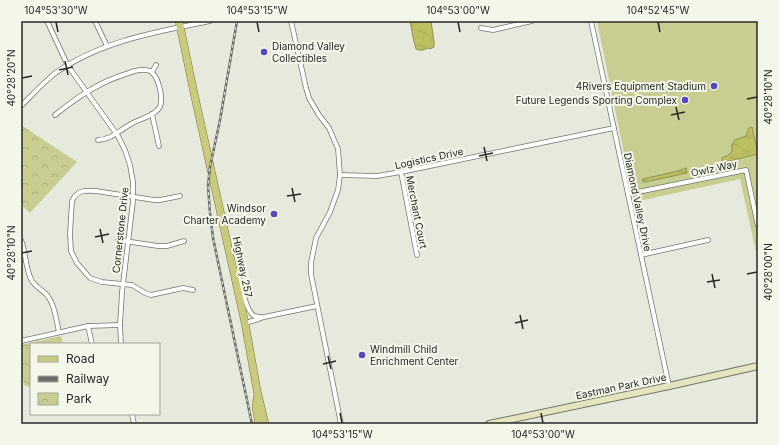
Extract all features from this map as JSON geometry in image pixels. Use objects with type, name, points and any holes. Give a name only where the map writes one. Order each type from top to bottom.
[{"type":"main road","name":"Highway 257","points":[[180,24],[265,422]]},
{"type":"main road","points":[[257,390],[256,408],[259,424]]},
{"type":"street","name":"Cornerstone Drive","points":[[47,21],[68,66],[116,134],[125,150],[130,165],[134,197],[122,284],[120,325],[121,343]]},
{"type":"street","points":[[95,21],[107,46]]},
{"type":"street","points":[[21,106],[47,80],[68,66],[107,46],[180,24],[210,21]]},
{"type":"street","points":[[291,21],[309,98],[329,128],[338,149],[340,175],[338,190],[330,212],[316,238],[311,263],[311,274],[341,424]]},
{"type":"street","points":[[481,28],[493,30],[532,21]]},
{"type":"street","name":"Diamond Valley Drive","points":[[591,21],[669,386]]},
{"type":"street","points":[[152,72],[156,65]]},
{"type":"street","points":[[55,115],[74,99],[103,82],[134,71],[147,70],[152,72],[158,82],[162,100],[158,109],[107,140],[98,140]]},
{"type":"street","points":[[152,114],[159,146]]},
{"type":"street","name":"Logistics Drive","points":[[340,175],[377,176],[401,172],[614,128]]},
{"type":"street","name":"Owlz Way","points":[[628,194],[746,170],[758,226]]},
{"type":"street","name":"Merchant Court","points":[[401,172],[418,255]]},
{"type":"street","points":[[180,196],[158,200],[84,190],[74,197],[72,203],[70,246],[77,263],[92,279],[102,282],[134,286],[145,293],[151,294],[183,288],[193,290]]},
{"type":"street","points":[[21,240],[30,278],[51,301],[59,332]]},
{"type":"street","points":[[118,240],[158,246],[184,242]]},
{"type":"street","points":[[641,255],[708,240]]},
{"type":"street","points":[[232,265],[239,276],[250,313],[254,316],[264,317]]},
{"type":"street","points":[[245,323],[264,317],[317,306]]},
{"type":"street","points":[[21,340],[88,326],[120,325]]},
{"type":"street","points":[[88,326],[92,343]]},
{"type":"street","name":"Eastman Park Drive","points":[[489,424],[758,366]]},
{"type":"green space","name":"Future Legends Sporting Complex","points":[[597,21],[758,21],[758,261],[740,179],[634,202]]},
{"type":"green space","points":[[21,125],[77,162],[30,213],[21,205]]},
{"type":"green space","points":[[61,336],[63,343],[30,343],[30,388],[24,385],[21,375],[21,345]]},
{"type":"water","points":[[410,21],[431,21],[434,47],[421,50],[416,49]]},
{"type":"water","points":[[752,127],[758,154],[725,162],[722,161],[722,158],[729,155],[732,151],[732,145],[735,140],[746,136],[749,128]]},
{"type":"water","points":[[686,168],[687,173],[645,182],[642,181],[643,179]]},
{"type":"railway","points":[[237,21],[220,120],[210,167],[208,186],[213,238],[252,424]]},
{"type":"place","name":"Diamond Valley Collectibles","points":[[264,52]]},
{"type":"place","name":"4Rivers Equipment Stadium","points":[[714,86]]},
{"type":"place","name":"Future Legends Sporting Complex","points":[[685,100]]},
{"type":"place","name":"Windsor Charter Academy","points":[[274,214]]},
{"type":"place","name":"Windmill Child Enrichment Center","points":[[362,355]]}]
